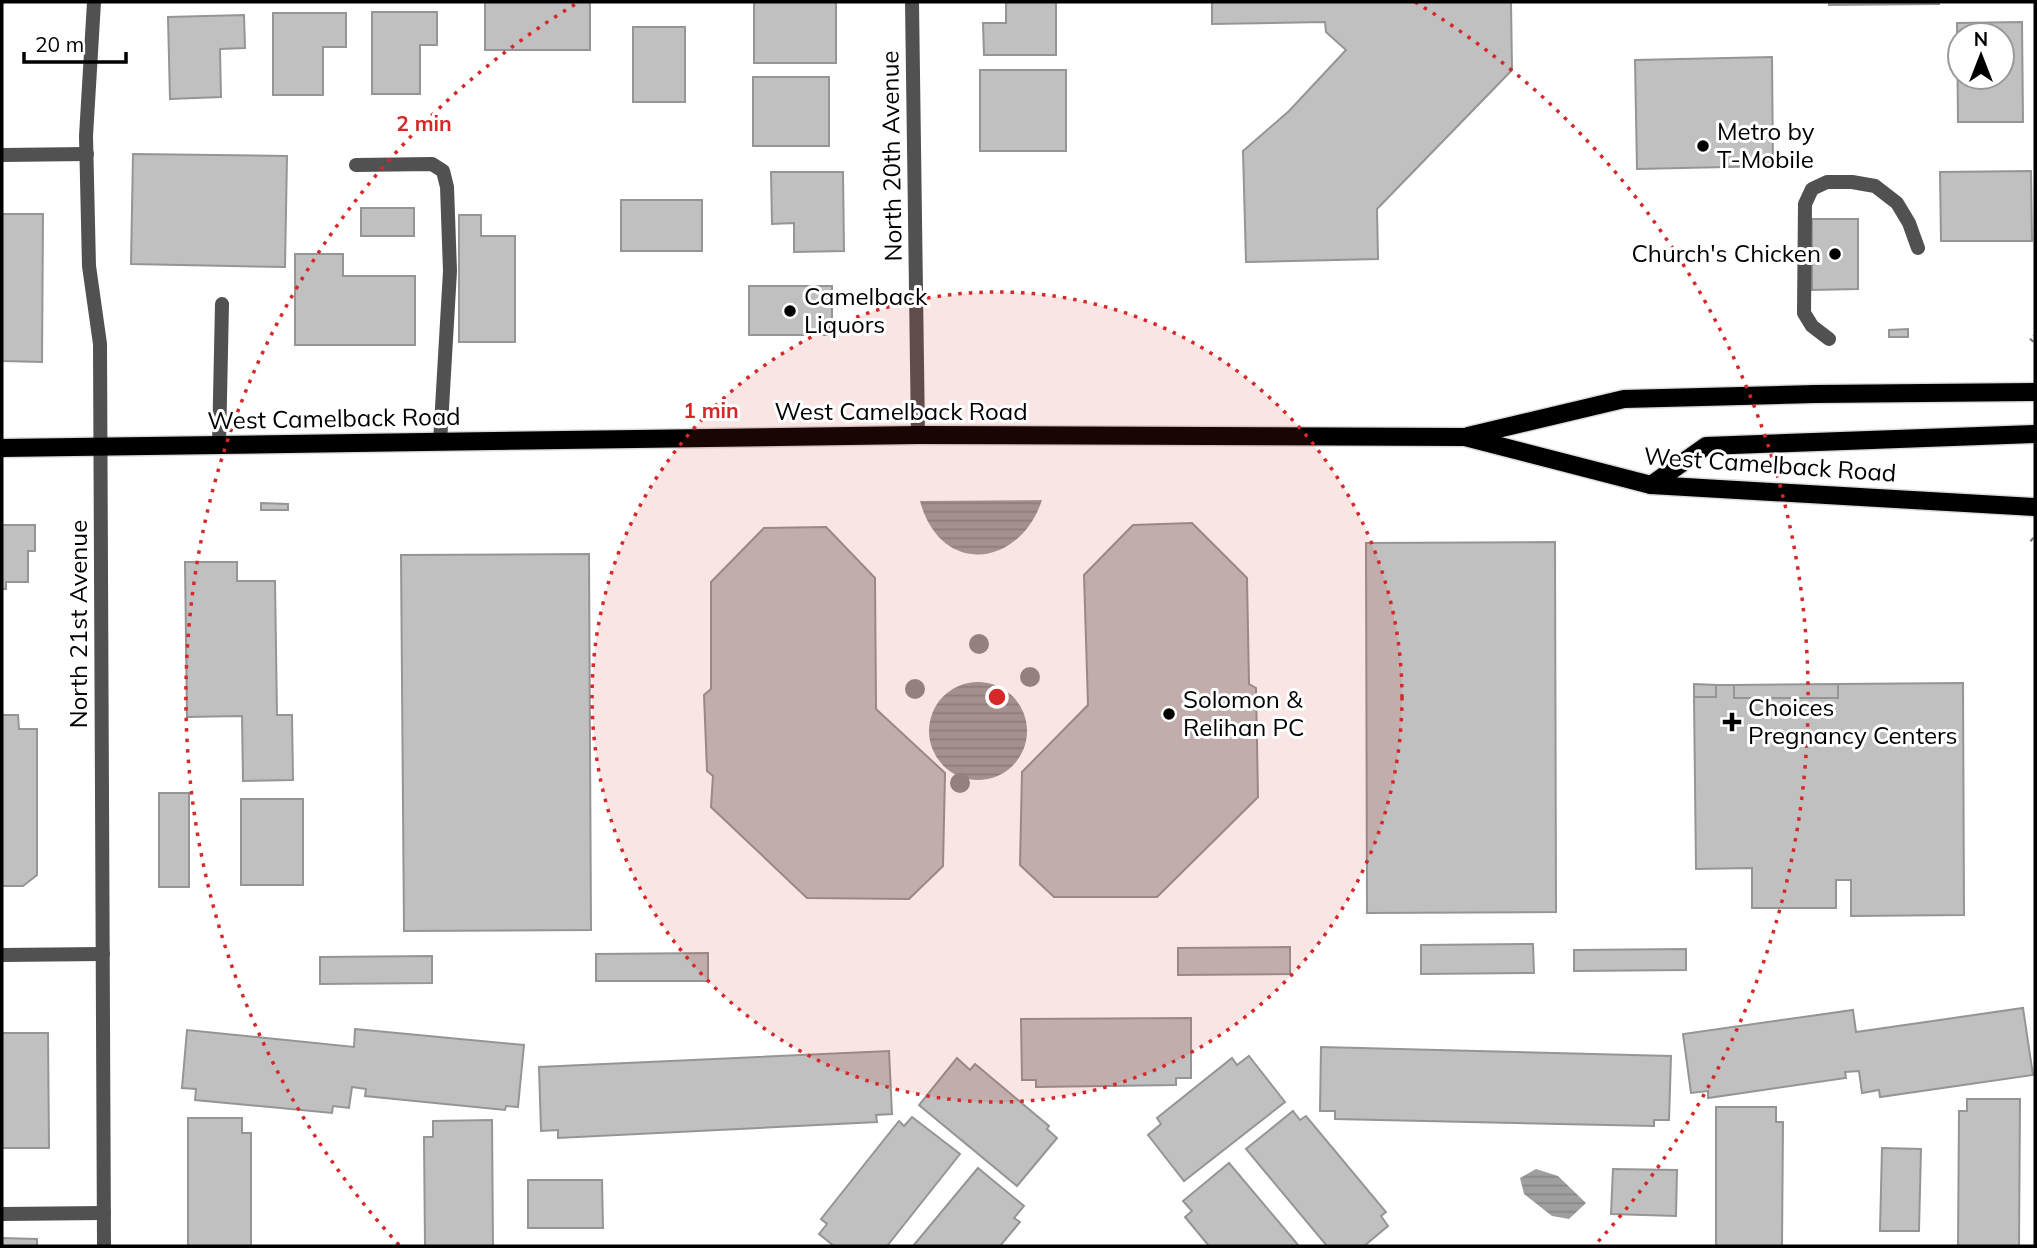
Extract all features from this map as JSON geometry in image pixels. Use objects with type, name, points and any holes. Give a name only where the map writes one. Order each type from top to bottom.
[{"type":"main road","name":"West Camelback Road","points":[[2,448],[918,435],[1465,437],[1624,399],[1815,394],[2034,393]]},
{"type":"main road","points":[[1651,485],[1706,446],[2035,434]]},
{"type":"main road","name":"West Camelback Road","points":[[1465,437],[1651,485],[2035,507]]},
{"type":"street","name":"North 21st Avenue","points":[[94,2],[87,154],[89,266],[100,344],[104,1246]]},
{"type":"street","name":"North 20th Avenue","points":[[912,2],[918,435]]},
{"type":"street","points":[[2,155],[87,154]]},
{"type":"street","points":[[356,165],[432,164],[443,171],[447,187],[450,271],[440,442]]},
{"type":"street","points":[[1829,339],[1812,326],[1804,313],[1805,204],[1812,189],[1827,182],[1875,186],[1897,202],[1909,223],[1918,248]]},
{"type":"street","points":[[219,445],[222,304]]},
{"type":"street","points":[[2,956],[103,954]]},
{"type":"street","points":[[2,1214],[104,1213]]},
{"type":"shaded area","points":[[1042,500],[1031,523],[1016,540],[999,550],[980,554],[961,552],[944,542],[930,525],[920,501]]},
{"type":"shaded area","points":[[978,682],[997,686],[1013,696],[1023,712],[1027,731],[1023,750],[1013,766],[997,776],[978,780],[959,776],[943,766],[933,750],[929,731],[933,712],[943,696],[959,686]]},
{"type":"shaded area","points":[[1536,1169],[1558,1176],[1586,1203],[1569,1219],[1552,1216],[1524,1194],[1520,1178]]},
{"type":"building","points":[[485,2],[590,2],[590,50],[485,50]]},
{"type":"building","points":[[754,2],[836,2],[836,63],[754,63]]},
{"type":"building","points":[[1006,2],[1056,2],[1056,55],[984,55],[983,23],[1006,23]]},
{"type":"building","points":[[1212,2],[1511,2],[1512,70],[1377,209],[1378,259],[1246,262],[1243,151],[1289,111],[1346,50],[1326,32],[1325,22],[1212,24]]},
{"type":"building","points":[[1829,2],[1939,2],[1939,4],[1829,5]]},
{"type":"building","points":[[372,12],[437,12],[437,45],[420,45],[420,94],[372,94]]},
{"type":"building","points":[[273,13],[346,13],[346,47],[323,47],[323,95],[273,95]]},
{"type":"building","points":[[244,15],[245,48],[220,49],[221,97],[170,99],[168,17]]},
{"type":"building","points":[[2016,22],[2022,22],[2023,122],[1958,122],[1958,91],[2016,91]]},
{"type":"building","points":[[633,27],[685,27],[685,102],[633,102]]},
{"type":"building","points":[[1772,57],[1773,166],[1637,169],[1635,60]]},
{"type":"building","points":[[980,70],[1066,70],[1066,151],[980,151]]},
{"type":"building","points":[[753,77],[829,77],[829,146],[753,146]]},
{"type":"building","points":[[133,154],[287,156],[285,267],[131,264]]},
{"type":"building","points":[[2031,171],[2032,241],[1941,241],[1940,172]]},
{"type":"building","points":[[771,172],[843,172],[844,251],[794,252],[794,223],[772,224]]},
{"type":"building","points":[[621,200],[702,200],[702,251],[621,251]]},
{"type":"building","points":[[361,208],[414,208],[414,236],[361,236]]},
{"type":"building","points":[[2,214],[43,214],[42,362],[2,361]]},
{"type":"building","points":[[459,215],[481,215],[481,236],[515,236],[515,342],[459,342]]},
{"type":"building","name":"Church's Chicken","points":[[1812,219],[1858,219],[1858,289],[1812,290]]},
{"type":"building","points":[[295,254],[343,254],[343,276],[415,276],[415,345],[295,345]]},
{"type":"building","name":"Camelback Liquors","points":[[749,286],[832,286],[832,335],[749,335]]},
{"type":"building","points":[[1908,329],[1908,337],[1889,337],[1889,330]]},
{"type":"building","points":[[261,503],[288,504],[288,510],[261,510]]},
{"type":"building","points":[[1192,523],[1247,578],[1249,684],[1256,688],[1258,797],[1157,897],[1054,897],[1020,865],[1022,772],[1088,705],[1084,575],[1133,525]]},
{"type":"building","points":[[2,525],[35,525],[35,551],[28,551],[28,582],[6,582],[6,589],[2,589]]},
{"type":"building","points":[[826,527],[875,578],[876,709],[945,773],[943,866],[909,899],[807,898],[711,807],[713,776],[707,771],[704,695],[711,689],[711,582],[764,528]]},
{"type":"building","points":[[1555,542],[1556,912],[1367,913],[1366,543]]},
{"type":"building","points":[[589,554],[591,930],[404,931],[401,555]]},
{"type":"building","points":[[185,562],[237,562],[237,581],[275,581],[277,715],[292,715],[293,780],[243,781],[242,716],[187,717]]},
{"type":"building","points":[[1963,683],[1964,915],[1851,916],[1851,880],[1836,880],[1836,908],[1752,908],[1752,868],[1696,869],[1694,697],[1716,697],[1716,685],[1734,685],[1734,698],[1838,698],[1838,684]]},
{"type":"building","points":[[1694,684],[1716,685],[1716,697],[1694,697]]},
{"type":"building","points":[[1838,684],[1838,698],[1734,698],[1734,685]]},
{"type":"building","points":[[2,715],[18,715],[19,729],[37,729],[37,875],[23,886],[2,886]]},
{"type":"building","points":[[159,793],[189,793],[189,887],[159,887]]},
{"type":"building","points":[[241,799],[303,799],[303,885],[241,885]]},
{"type":"building","points":[[1533,944],[1534,973],[1421,974],[1421,945]]},
{"type":"building","points":[[1290,947],[1290,974],[1178,975],[1178,948]]},
{"type":"building","points":[[1686,949],[1686,970],[1574,971],[1574,950]]},
{"type":"building","points":[[708,953],[708,981],[596,981],[596,954]]},
{"type":"building","points":[[432,956],[432,983],[320,984],[320,957]]},
{"type":"building","points":[[2023,1008],[2033,1075],[1880,1097],[1879,1090],[1862,1093],[1859,1071],[1845,1072],[1846,1078],[1708,1098],[1708,1091],[1691,1093],[1683,1034],[1853,1010],[1856,1032]]},
{"type":"building","points":[[1191,1018],[1191,1078],[1176,1078],[1176,1085],[1036,1087],[1036,1080],[1022,1080],[1021,1019]]},
{"type":"building","points":[[355,1029],[524,1045],[518,1107],[506,1106],[505,1110],[365,1096],[366,1089],[352,1087],[349,1108],[333,1106],[332,1113],[195,1100],[196,1089],[182,1088],[187,1030],[354,1047]]},
{"type":"building","points":[[2,1033],[48,1033],[49,1148],[2,1148]]},
{"type":"building","points":[[1321,1047],[1671,1056],[1669,1120],[1654,1120],[1654,1126],[1335,1119],[1335,1111],[1320,1111]]},
{"type":"building","points":[[889,1051],[892,1114],[876,1115],[877,1122],[558,1138],[558,1130],[541,1131],[539,1067]]},
{"type":"building","points":[[1249,1056],[1285,1102],[1184,1181],[1148,1135],[1161,1124],[1157,1118],[1232,1058],[1237,1065]]},
{"type":"building","points":[[957,1058],[970,1070],[975,1064],[1049,1126],[1047,1129],[1057,1138],[1017,1186],[919,1105]]},
{"type":"building","points":[[1967,1099],[2020,1099],[2019,1246],[1958,1246],[1959,1111],[1967,1111]]},
{"type":"building","points":[[1716,1107],[1776,1107],[1776,1122],[1783,1122],[1782,1246],[1716,1246]]},
{"type":"building","points":[[1293,1111],[1300,1120],[1306,1116],[1386,1212],[1381,1216],[1388,1226],[1364,1246],[1327,1246],[1246,1149]]},
{"type":"building","points":[[912,1117],[960,1154],[887,1246],[834,1246],[819,1234],[827,1224],[821,1219],[899,1121],[904,1126]]},
{"type":"building","points":[[188,1118],[242,1118],[242,1133],[251,1133],[251,1246],[188,1246]]},
{"type":"building","points":[[492,1120],[493,1246],[425,1246],[424,1137],[433,1137],[433,1121]]},
{"type":"building","points":[[1882,1148],[1921,1149],[1919,1231],[1880,1231]]},
{"type":"building","points":[[1229,1163],[1299,1246],[1209,1246],[1185,1217],[1192,1211],[1183,1201]]},
{"type":"building","points":[[978,1168],[1024,1206],[1014,1218],[1020,1222],[1000,1246],[913,1246]]},
{"type":"building","points":[[1613,1169],[1677,1170],[1676,1216],[1611,1214]]},
{"type":"building","points":[[528,1180],[602,1180],[603,1228],[528,1228]]},
{"type":"building","points":[[2,1238],[37,1239],[37,1246],[2,1246]]},
{"type":"place","name":"Metro by T-Mobile","points":[[1703,146]]},
{"type":"place","name":"Church's Chicken","points":[[1835,254]]},
{"type":"place","name":"Camelback Liquors","points":[[790,311]]},
{"type":"place","name":"Solomon & Relihan PC","points":[[1169,714]]},
{"type":"place","name":"Choices Pregnancy Centers","points":[[1732,722]]}]
